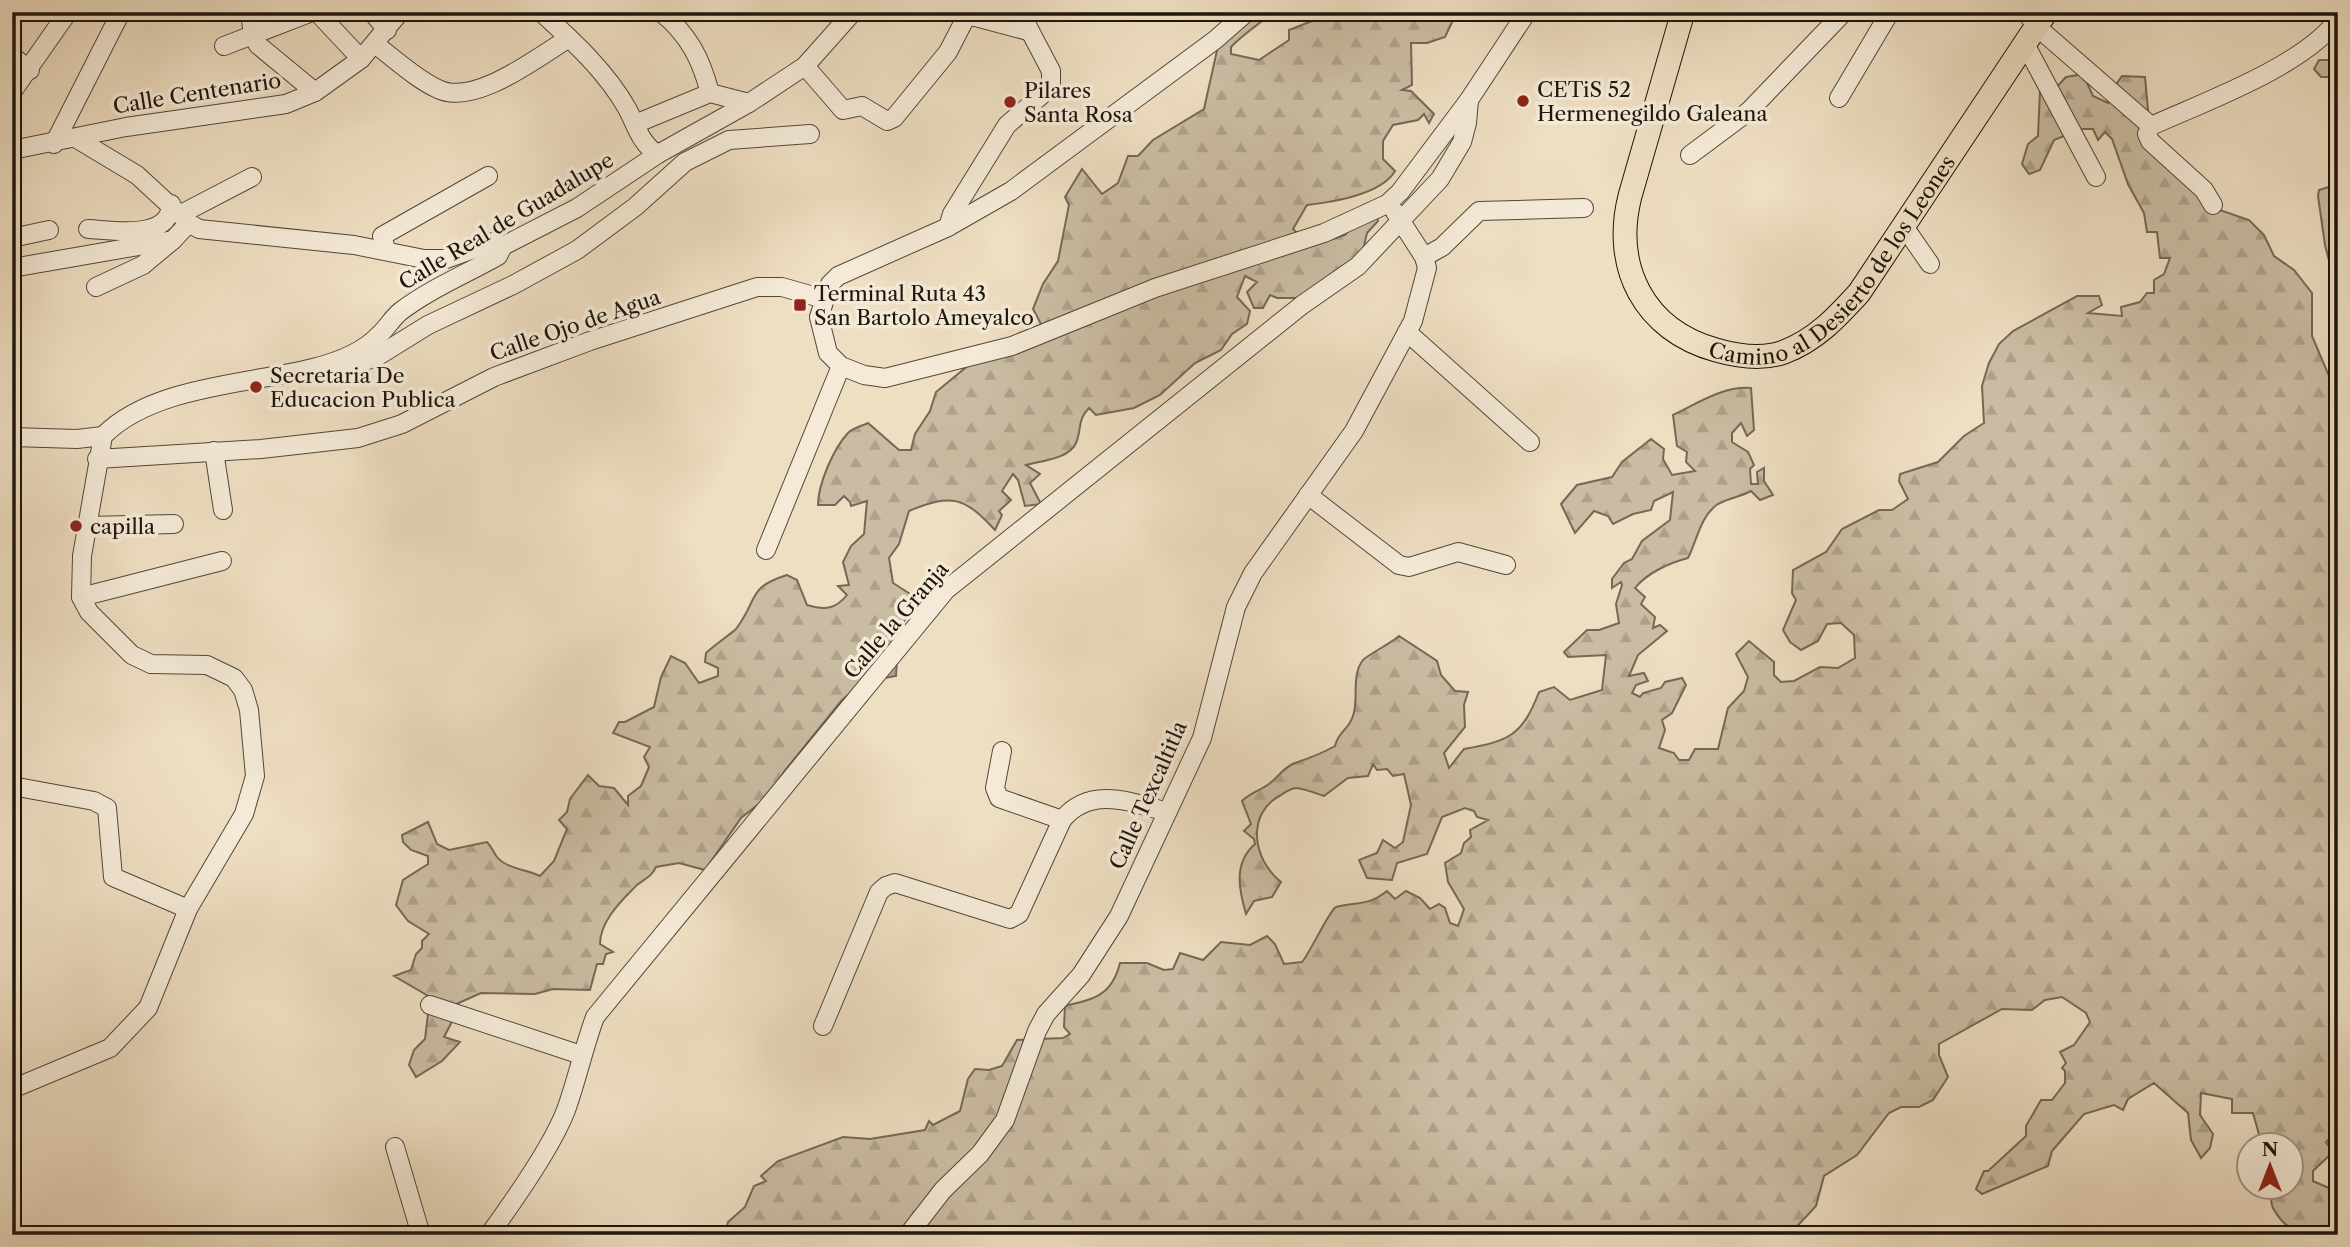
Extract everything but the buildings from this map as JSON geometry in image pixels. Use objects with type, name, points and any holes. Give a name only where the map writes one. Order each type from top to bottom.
[{"type":"main road","name":"Camino al Desierto de los Leones","points":[[1683,12],[1624,222],[1623,242],[1631,274],[1646,304],[1666,326],[1694,344],[1752,357],[1782,353],[1824,330],[1859,293],[2033,23]]},
{"type":"street","points":[[12,92],[30,70],[68,12]]},
{"type":"street","points":[[54,144],[121,12]]},
{"type":"street","points":[[250,12],[253,36],[258,44],[314,92]]},
{"type":"street","points":[[224,46],[312,12]]},
{"type":"street","points":[[317,12],[361,59]]},
{"type":"street","points":[[372,12],[387,30]]},
{"type":"street","name":"Calle Centenario","points":[[12,150],[54,144],[126,127],[286,104],[314,92],[361,59],[376,45],[400,12]]},
{"type":"street","points":[[541,12],[593,63],[635,124],[645,145],[658,154]]},
{"type":"street","points":[[661,12],[688,40],[700,58],[710,93]]},
{"type":"street","name":"Calle Real de Guadalupe","points":[[103,436],[117,423],[153,405],[210,388],[335,361],[370,344],[408,307],[498,256],[503,246],[577,208],[658,154],[749,103],[805,66],[853,12]]},
{"type":"street","points":[[948,227],[952,214],[1007,125],[1051,87],[1051,71],[1028,32],[1020,12]]},
{"type":"street","points":[[1247,12],[1215,40],[1046,168],[948,227],[838,276],[830,284],[819,317],[828,353],[841,366],[864,375],[885,378],[972,359],[1012,346],[1155,288],[1324,233],[1388,204],[1416,174],[1527,12]]},
{"type":"street","points":[[1690,155],[1749,111],[1844,12]]},
{"type":"street","points":[[1839,98],[1889,12]]},
{"type":"street","points":[[805,66],[843,110],[862,106],[883,121],[894,118],[948,52],[968,17],[1028,32]]},
{"type":"street","points":[[2149,130],[2277,67],[2330,30],[2338,19]]},
{"type":"street","points":[[2033,23],[2149,130],[2150,141],[2209,198]]},
{"type":"street","points":[[2033,23],[2096,177]]},
{"type":"street","points":[[376,45],[438,89],[466,93],[489,85],[569,38]]},
{"type":"street","points":[[12,56],[30,70]]},
{"type":"street","points":[[635,124],[710,93],[749,103]]},
{"type":"street","name":"Calle la Granja","points":[[489,1235],[515,1199],[565,1111],[580,1055],[595,1017],[946,590],[1302,305],[1358,266],[1440,178],[1462,142],[1468,123],[1469,100]]},
{"type":"street","points":[[335,361],[346,365],[368,361],[428,325],[513,285],[577,250],[635,207],[685,162],[729,140],[810,135]]},
{"type":"street","points":[[78,139],[137,175],[181,214],[215,231],[386,250],[424,259],[446,259],[493,242],[503,246]]},
{"type":"street","points":[[386,250],[382,236],[488,176]]},
{"type":"street","points":[[88,229],[143,231],[166,219],[171,212],[181,214],[252,177]]},
{"type":"street","points":[[1388,204],[1402,220],[1424,257],[1442,247],[1479,211],[1584,208]]},
{"type":"street","points":[[96,287],[143,265],[173,240],[181,214]]},
{"type":"street","points":[[1903,225],[1930,264]]},
{"type":"street","points":[[12,238],[48,230]]},
{"type":"street","points":[[12,268],[173,240]]},
{"type":"street","name":"Calle Texcaltitla","points":[[908,1235],[943,1189],[980,1154],[1005,1121],[1037,1031],[1046,1014],[1081,975],[1119,916],[1202,738],[1236,607],[1253,573],[1354,431],[1407,332],[1427,268],[1424,257]]},
{"type":"street","name":"Calle Ojo de Agua","points":[[97,459],[358,438],[401,424],[494,377],[757,287],[782,287],[824,299]]},
{"type":"street","points":[[1407,332],[1530,442]]},
{"type":"street","points":[[766,550],[841,366]]},
{"type":"street","points":[[12,437],[77,439],[103,436],[82,556],[81,597],[89,612],[132,655],[151,664],[207,665],[234,678],[243,690],[249,710],[255,765],[253,787],[244,814],[188,909],[148,1008],[110,1048],[12,1089]]},
{"type":"street","points":[[214,451],[223,510]]},
{"type":"street","points":[[1308,495],[1399,565],[1409,567],[1458,552],[1506,565]]},
{"type":"street","points":[[87,526],[174,524]]},
{"type":"street","points":[[81,597],[222,561]]},
{"type":"street","points":[[1002,751],[995,788],[999,798],[1062,820]]},
{"type":"street","points":[[12,786],[74,796],[107,808],[113,877],[188,909]]},
{"type":"street","points":[[823,1026],[879,892],[886,886],[895,883],[1010,919],[1015,917],[1062,820],[1071,808],[1094,799],[1117,799],[1167,812]]},
{"type":"street","points":[[430,1004],[580,1055]]},
{"type":"street","points":[[396,1147],[421,1235]]},
{"type":"green space","points":[[1255,12],[1269,15],[1231,47],[1231,54],[1259,60],[1289,40],[1289,30],[1330,14],[1327,12],[1457,12],[1445,37],[1427,43],[1411,43],[1412,85],[1402,90],[1411,91],[1434,114],[1429,123],[1424,114],[1418,120],[1393,125],[1383,141],[1383,159],[1395,171],[1368,192],[1307,205],[1293,229],[1312,246],[1345,235],[1375,204],[1378,221],[1367,233],[1363,250],[1315,298],[1277,298],[1270,295],[1263,308],[1254,308],[1247,292],[1257,282],[1245,276],[1237,297],[1250,311],[1247,324],[1232,334],[1221,350],[1195,363],[1160,395],[1134,408],[1096,415],[1089,408],[1081,421],[1076,443],[1067,453],[1026,465],[1040,474],[1030,483],[1041,504],[1025,506],[1018,480],[1013,474],[1002,491],[1011,500],[999,511],[1002,515],[995,530],[975,511],[956,501],[936,502],[909,511],[899,544],[889,558],[893,583],[918,599],[899,629],[896,676],[864,682],[842,700],[783,773],[774,792],[741,818],[705,870],[679,863],[656,867],[651,875],[636,886],[606,921],[600,944],[613,952],[606,954],[603,964],[597,964],[590,990],[553,989],[535,994],[481,993],[445,1009],[455,1016],[444,1037],[460,1042],[442,1061],[416,1077],[409,1065],[414,1050],[425,1039],[430,997],[394,976],[411,970],[416,954],[422,948],[422,941],[429,934],[408,921],[396,905],[403,880],[428,864],[428,856],[411,850],[403,842],[402,835],[428,822],[437,844],[449,850],[487,842],[501,861],[540,876],[554,861],[567,829],[559,820],[567,812],[570,799],[588,775],[599,786],[614,788],[628,805],[628,796],[641,786],[649,767],[644,757],[650,747],[613,733],[619,722],[625,722],[654,707],[661,677],[671,656],[685,663],[699,683],[718,676],[718,668],[705,662],[706,653],[736,629],[759,590],[787,575],[797,580],[807,605],[829,608],[843,600],[847,595],[838,586],[849,585],[843,562],[851,546],[864,534],[867,501],[851,506],[844,496],[835,505],[818,505],[824,478],[842,440],[852,430],[868,423],[899,450],[911,450],[915,434],[930,411],[936,392],[981,355],[1036,343],[1041,324],[1033,309],[1043,284],[1058,261],[1069,205],[1065,197],[1082,169],[1102,194],[1118,183],[1128,156],[1138,156],[1153,140],[1204,109],[1218,46]]},
{"type":"green space","points":[[2319,60],[2338,60],[2338,86],[2337,77],[2321,77],[2314,69]]},
{"type":"green space","points":[[2083,74],[2093,96],[2108,103],[2108,96],[2122,76],[2145,77],[2151,143],[2208,206],[2249,220],[2264,235],[2274,256],[2294,270],[2312,293],[2312,336],[2329,376],[2338,384],[2338,1114],[2329,1126],[2330,1138],[2326,1142],[2333,1152],[2313,1171],[2313,1181],[2338,1192],[2338,1228],[2318,1226],[2295,1229],[2281,1220],[2272,1206],[2271,1202],[2304,1202],[2304,1132],[2258,1132],[2253,1113],[2232,1113],[2232,1099],[2201,1093],[2200,1115],[2213,1134],[2210,1148],[2201,1158],[2191,1140],[2188,1113],[2154,1083],[2128,1099],[2123,1110],[2114,1105],[2084,1114],[2052,1151],[2048,1166],[1982,1194],[1976,1189],[1984,1171],[1988,1171],[2026,1136],[2026,1126],[2041,1100],[2052,1100],[2065,1083],[2065,1071],[2062,1068],[2066,1063],[2060,1052],[2074,1045],[2090,1022],[2086,1013],[2062,997],[2045,1000],[2032,1010],[2002,1009],[1939,1044],[1939,1055],[1948,1077],[1933,1100],[1919,1107],[1901,1107],[1889,1113],[1857,1155],[1824,1176],[1816,1206],[1789,1235],[852,1235],[849,1230],[825,1235],[725,1235],[728,1222],[745,1207],[754,1186],[766,1181],[761,1176],[778,1161],[843,1137],[870,1139],[925,1130],[929,1121],[933,1125],[960,1111],[968,1079],[975,1069],[989,1070],[1002,1066],[1017,1040],[1063,1038],[1070,1034],[1064,1027],[1065,1006],[1101,994],[1117,974],[1120,963],[1147,963],[1164,970],[1173,969],[1180,953],[1203,960],[1221,942],[1250,945],[1267,936],[1275,944],[1284,964],[1302,962],[1336,907],[1368,902],[1387,891],[1395,899],[1406,891],[1420,898],[1430,909],[1439,904],[1445,908],[1450,923],[1458,926],[1464,909],[1448,882],[1445,863],[1461,853],[1464,843],[1471,837],[1470,830],[1488,820],[1477,817],[1474,811],[1465,808],[1442,817],[1427,854],[1397,863],[1392,880],[1367,878],[1359,860],[1377,853],[1383,840],[1395,848],[1403,842],[1411,805],[1404,774],[1393,776],[1387,769],[1377,770],[1373,764],[1368,776],[1348,778],[1324,796],[1290,789],[1270,803],[1258,824],[1259,849],[1271,872],[1281,882],[1272,897],[1254,901],[1246,914],[1241,896],[1241,868],[1248,851],[1255,844],[1254,839],[1244,831],[1251,824],[1242,801],[1269,784],[1291,765],[1335,746],[1353,717],[1357,675],[1363,660],[1399,636],[1437,661],[1441,675],[1455,691],[1468,692],[1464,705],[1465,727],[1444,753],[1449,768],[1464,749],[1492,743],[1512,734],[1526,718],[1539,692],[1554,687],[1570,700],[1602,690],[1606,655],[1568,657],[1564,652],[1587,630],[1599,630],[1619,623],[1616,604],[1622,585],[1621,582],[1612,588],[1612,579],[1624,563],[1632,559],[1642,541],[1670,520],[1673,492],[1654,501],[1651,510],[1633,514],[1613,524],[1608,516],[1594,511],[1575,533],[1561,504],[1577,485],[1612,477],[1622,462],[1651,439],[1664,449],[1663,459],[1672,475],[1695,471],[1686,462],[1687,452],[1677,446],[1673,415],[1721,392],[1751,388],[1754,430],[1747,436],[1741,423],[1732,433],[1732,442],[1748,452],[1754,465],[1750,469],[1751,484],[1758,484],[1757,472],[1764,468],[1764,481],[1773,495],[1760,500],[1751,491],[1718,504],[1703,522],[1688,558],[1659,569],[1635,588],[1645,597],[1641,604],[1655,617],[1653,628],[1660,625],[1667,631],[1638,655],[1629,676],[1644,673],[1648,681],[1636,685],[1632,693],[1640,697],[1643,693],[1661,688],[1665,682],[1682,678],[1686,685],[1672,713],[1662,720],[1665,730],[1659,748],[1674,753],[1679,760],[1689,760],[1695,749],[1718,749],[1728,708],[1744,691],[1748,677],[1736,654],[1749,641],[1774,662],[1774,675],[1781,682],[1794,681],[1820,667],[1838,668],[1855,658],[1854,635],[1841,623],[1827,624],[1818,641],[1801,650],[1790,642],[1783,630],[1796,600],[1792,593],[1793,570],[1826,552],[1842,529],[1879,510],[1892,510],[1908,499],[1899,481],[1900,474],[1938,462],[1964,436],[1984,423],[1982,386],[1989,363],[1999,344],[2013,331],[2077,296],[2099,296],[2102,305],[2088,313],[2122,316],[2121,307],[2140,302],[2147,293],[2154,293],[2154,280],[2164,274],[2170,258],[2160,258],[2157,232],[2147,232],[2144,213],[2128,184],[2112,139],[2105,132],[2098,140],[2093,129],[2081,129],[2054,140],[2040,170],[2029,174],[2022,164],[2028,144],[2038,136],[2040,90],[2054,90],[2066,77]]},
{"type":"green space","points":[[2338,167],[2338,285],[2335,284],[2325,245],[2318,196],[2319,190],[2332,186]]},
{"type":"place","name":"CETiS 52 Hermenegildo Galeana","points":[[1523,101]]},
{"type":"place","name":"Pilares Santa Rosa","points":[[1010,102]]},
{"type":"place","name":"Terminal Ruta 43 San Bartolo Ameyalco","points":[[800,305]]},
{"type":"place","name":"Secretaria De Educacion Publica","points":[[256,387]]},
{"type":"place","name":"capilla","points":[[76,526]]}]
